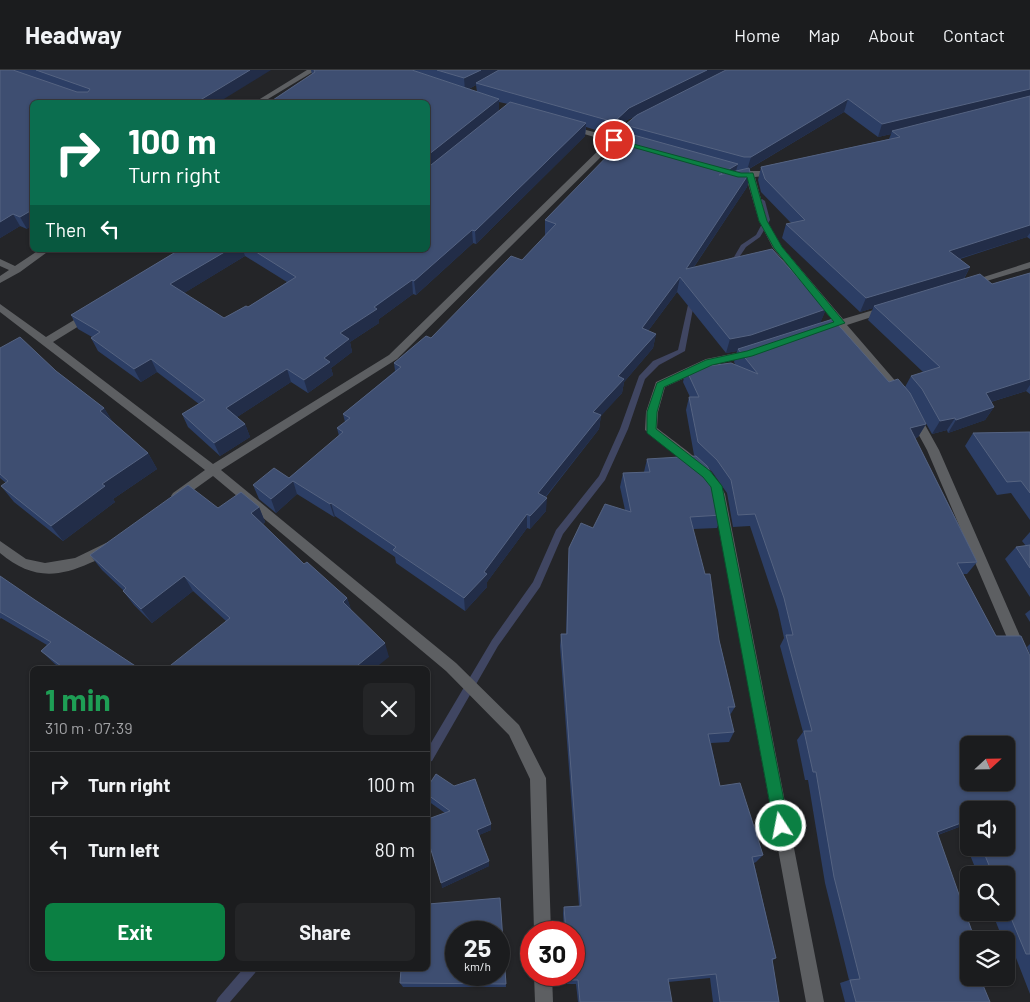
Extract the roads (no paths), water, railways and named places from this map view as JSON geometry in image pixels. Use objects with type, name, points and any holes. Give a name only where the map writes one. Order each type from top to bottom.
[{"type":"street","points":[[262,100],[312,70]]},
{"type":"street","points":[[166,504],[213,470],[393,357],[614,140],[631,124],[648,116]]},
{"type":"street","points":[[557,123],[632,145]]},
{"type":"street","points":[[723,170],[741,175],[750,175],[770,174],[788,168]]},
{"type":"street","points":[[750,175],[763,221],[778,248],[908,403],[929,442],[1030,675]]},
{"type":"street","points":[[0,280],[42,252]]},
{"type":"street","points":[[0,262],[17,270]]},
{"type":"street","points":[[964,285],[1030,265]]},
{"type":"street","points":[[813,332],[897,306]]},
{"type":"street","points":[[0,308],[213,470],[451,667],[514,730],[538,778],[542,921]]},
{"type":"street","points":[[45,342],[96,311]]},
{"type":"street","points":[[758,351],[710,362],[678,375],[660,386],[652,412],[651,430],[706,474],[716,486],[719,494],[815,1002]]},
{"type":"street","points":[[0,546],[25,564],[48,570],[95,556],[119,538]]},
{"type":"street","points":[[543,986],[544,1002]]},
{"type":"waterway","points":[[727,261],[736,258],[743,246],[758,236],[767,220],[762,201]]},
{"type":"waterway","points":[[430,754],[495,643],[537,584],[559,532],[602,478],[624,429],[642,378],[656,363],[681,351],[692,298]]},
{"type":"waterway","points":[[222,1002],[249,971]]}]
